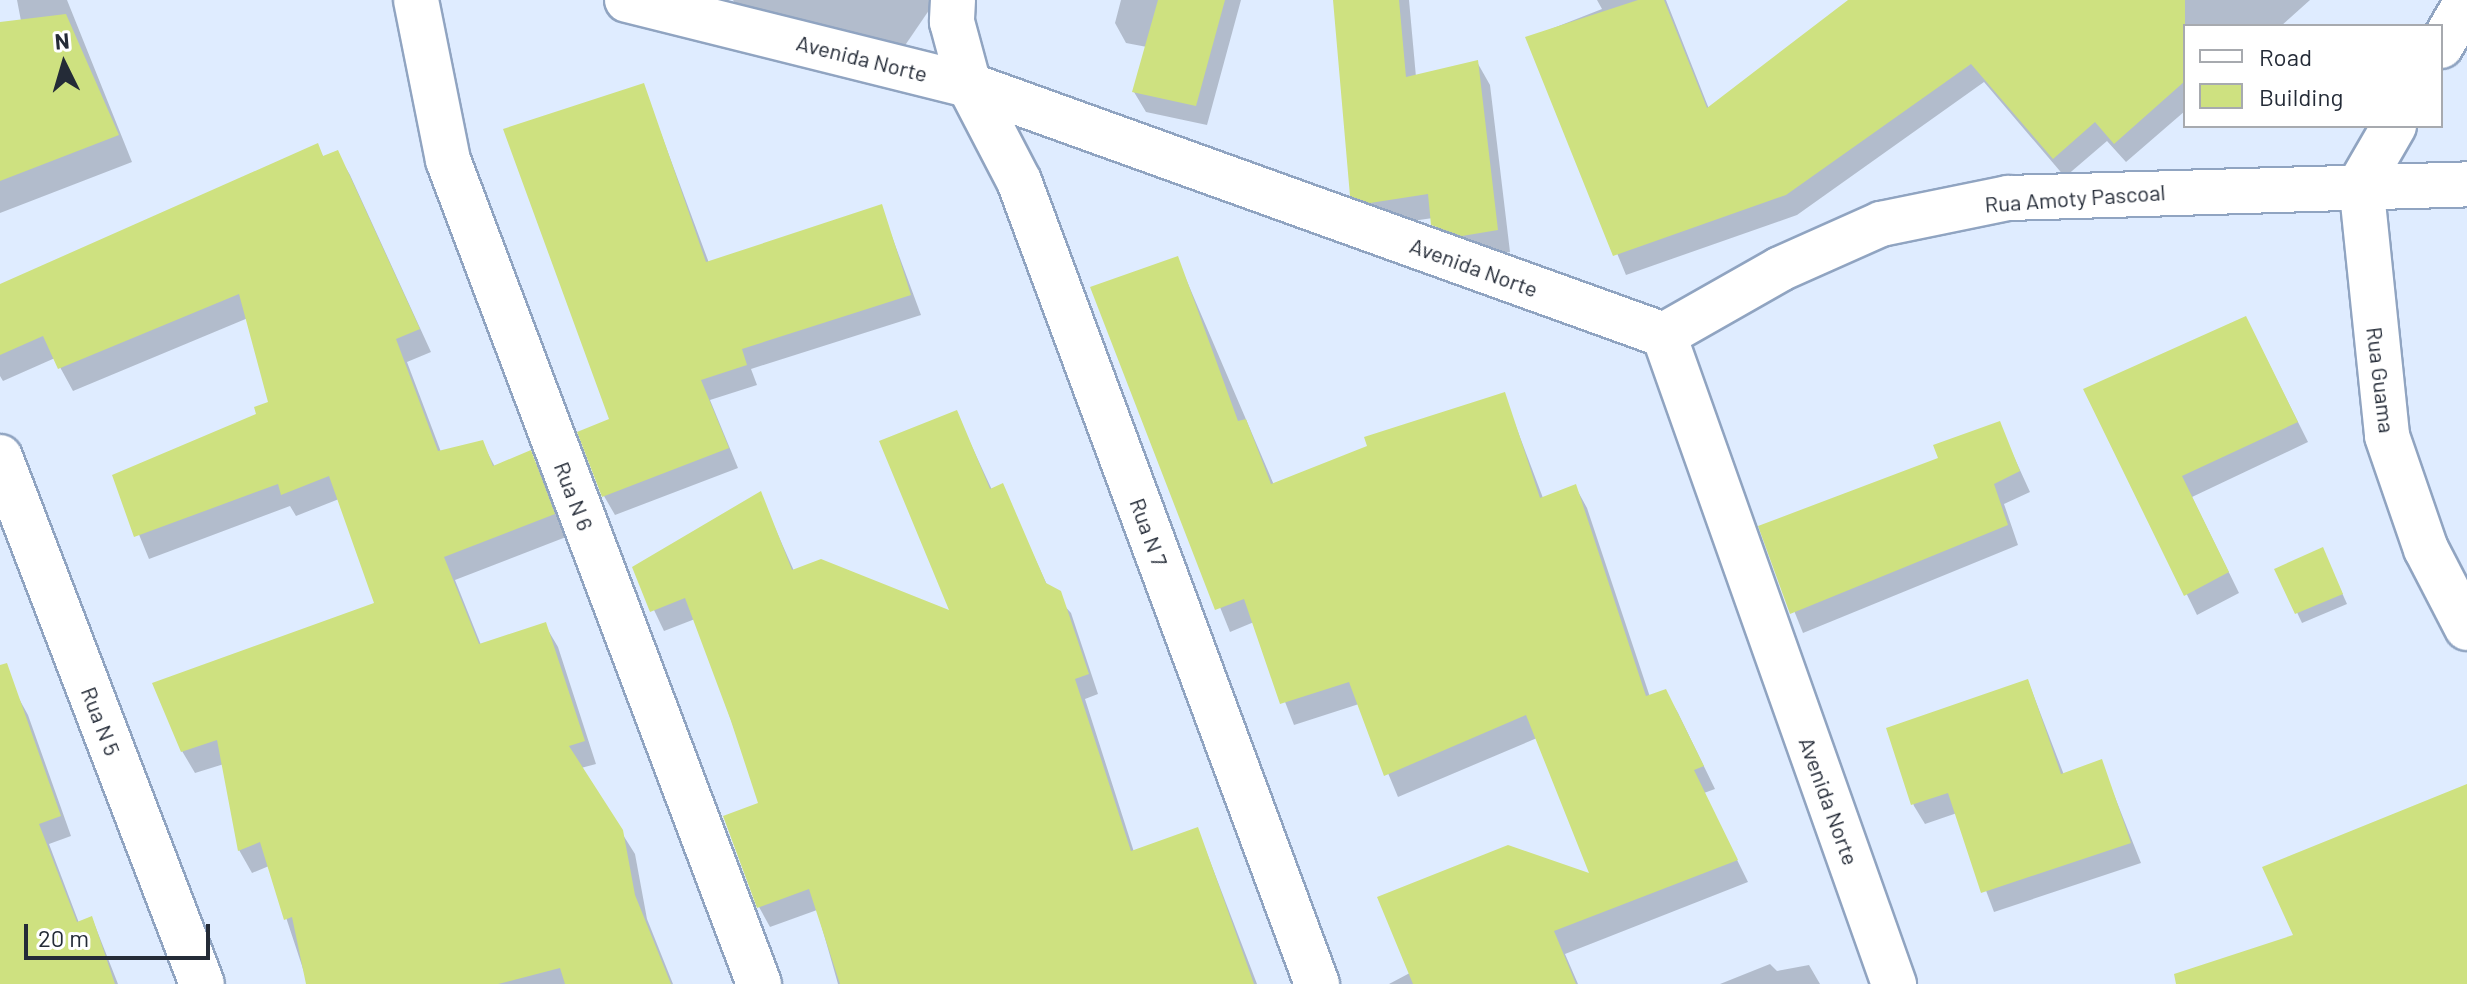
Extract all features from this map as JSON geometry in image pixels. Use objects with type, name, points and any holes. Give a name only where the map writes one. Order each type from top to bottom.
[{"type":"street","name":"Rua N 6","points":[[416,0],[448,160],[759,984]]},
{"type":"street","name":"Avenida Norte","points":[[627,0],[969,85],[1664,335],[1894,984]]},
{"type":"street","name":"Rua N 7","points":[[953,0],[952,22],[969,85],[1019,181],[1317,984]]},
{"type":"street","points":[[2443,43],[2467,1]]},
{"type":"street","points":[[2361,183],[2393,128]]},
{"type":"street","name":"Rua Amoty Pascoal","points":[[1664,335],[1780,269],[1881,224],[2008,198],[2361,183],[2467,184]]},
{"type":"street","name":"Rua Guama","points":[[2361,183],[2387,436],[2447,549],[2467,628]]},
{"type":"street","name":"Rua N 5","points":[[0,457],[202,984]]},
{"type":"building","points":[[1158,0],[1225,0],[1196,106],[1132,92]]},
{"type":"building","points":[[1333,0],[1399,0],[1406,77],[1478,60],[1498,230],[1462,236],[1431,225],[1428,194],[1370,203],[1350,196]]},
{"type":"building","points":[[1638,0],[1664,0],[1707,108],[1848,0],[2185,0],[2183,83],[2114,144],[2095,122],[2053,159],[1971,64],[1786,195],[1613,256],[1525,37]]},
{"type":"building","points":[[66,14],[119,135],[0,181],[0,22]]},
{"type":"building","points":[[644,83],[706,262],[882,204],[911,295],[742,349],[747,365],[701,380],[729,448],[602,497],[577,432],[609,419],[503,129]]},
{"type":"building","points":[[318,143],[323,156],[338,150],[420,329],[396,339],[438,451],[483,440],[493,466],[531,450],[555,514],[444,557],[479,644],[546,622],[585,741],[569,746],[623,830],[635,895],[671,984],[565,984],[560,968],[498,984],[306,984],[292,917],[284,920],[260,842],[238,851],[217,740],[181,752],[152,683],[374,603],[329,476],[281,495],[278,484],[134,537],[112,475],[256,414],[254,407],[268,402],[239,294],[58,369],[43,336],[0,355],[0,284]]},
{"type":"building","points":[[1178,256],[1238,421],[1246,419],[1271,484],[1367,446],[1364,437],[1505,392],[1540,498],[1576,484],[1646,696],[1666,689],[1704,766],[1694,770],[1738,860],[1554,931],[1576,984],[1413,984],[1377,897],[1508,845],[1589,873],[1526,715],[1384,776],[1349,682],[1280,704],[1244,599],[1215,610],[1090,287]]},
{"type":"building","points":[[2246,316],[2298,422],[2182,476],[2229,572],[2184,596],[2083,389]]},
{"type":"building","points":[[957,410],[990,489],[1003,483],[1046,583],[1061,591],[1089,674],[1075,679],[1131,851],[1198,827],[1254,984],[840,984],[809,889],[757,908],[723,816],[758,803],[731,721],[685,598],[650,612],[632,567],[761,491],[792,570],[821,559],[949,610],[879,441]]},
{"type":"building","points":[[2000,421],[2020,471],[1994,484],[2008,525],[1790,614],[1758,526],[1938,458],[1933,445]]},
{"type":"building","points":[[2323,547],[2343,594],[2295,614],[2274,569]]},
{"type":"building","points":[[7,663],[61,816],[39,824],[77,922],[92,916],[115,984],[0,984],[0,665]]},
{"type":"building","points":[[2028,679],[2061,774],[2102,759],[2131,843],[1981,893],[1948,793],[1911,805],[1886,728]]},
{"type":"building","points":[[2467,784],[2467,984],[2176,984],[2174,974],[2293,935],[2262,867]]}]
